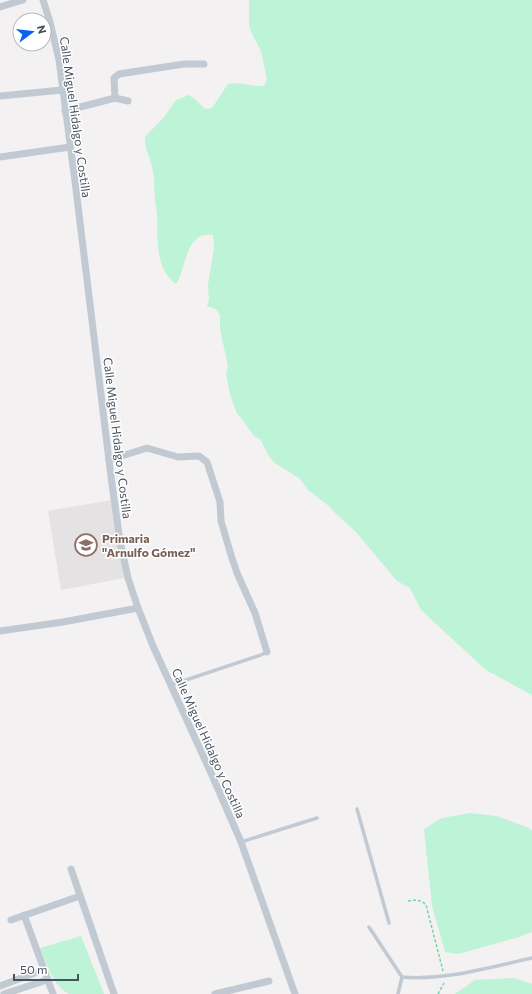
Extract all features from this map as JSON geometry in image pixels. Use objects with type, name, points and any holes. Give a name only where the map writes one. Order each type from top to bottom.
[{"type":"street","points":[[0,7],[23,0]]},
{"type":"street","name":"Calle Miguel Hidalgo y Costilla","points":[[43,0],[59,60],[109,460],[120,541],[128,578],[153,646],[241,842],[295,994]]},
{"type":"street","points":[[115,98],[114,78],[119,74],[184,64],[204,64]]},
{"type":"street","points":[[0,96],[62,90]]},
{"type":"street","points":[[65,111],[115,98],[128,101]]},
{"type":"street","points":[[0,157],[70,147]]},
{"type":"street","points":[[109,460],[147,448],[178,457],[199,456],[207,462],[220,502],[221,521],[231,556],[255,613],[267,652]]},
{"type":"street","points":[[0,631],[64,622],[138,608]]},
{"type":"street","points":[[71,869],[114,994]]},
{"type":"street","points":[[11,920],[80,896]]},
{"type":"street","points":[[24,916],[53,994]]},
{"type":"street","points":[[0,986],[43,970]]},
{"type":"street","points":[[4,994],[47,980]]},
{"type":"street","points":[[215,994],[269,981]]},
{"type":"lane","points":[[170,685],[267,652]]},
{"type":"lane","points":[[357,809],[388,923]]},
{"type":"lane","points":[[241,842],[317,818]]},
{"type":"lane","points":[[369,927],[402,977],[398,994]]},
{"type":"lane","points":[[402,977],[428,978],[445,976],[532,958]]},
{"type":"path","points":[[408,901],[416,900],[423,902],[426,905],[445,976],[443,985],[438,994]]},
{"type":"shaded area","name":"Primaria \"Arnulfo Gómez\"","points":[[112,500],[124,578],[61,590],[48,511]]},
{"type":"green space","points":[[249,0],[532,0],[532,695],[486,670],[421,610],[410,588],[397,581],[356,532],[330,507],[308,490],[300,479],[275,463],[270,458],[260,439],[254,436],[237,414],[230,395],[226,373],[228,366],[220,329],[220,315],[216,309],[207,306],[209,300],[208,285],[214,249],[213,235],[204,235],[192,244],[176,284],[169,278],[164,270],[159,251],[153,171],[145,137],[164,117],[176,100],[189,95],[206,109],[212,108],[228,84],[237,83],[264,86],[267,79],[261,51],[249,26]]},
{"type":"green space","points":[[470,813],[496,816],[529,828],[532,831],[532,932],[458,954],[445,952],[432,906],[424,829],[442,818]]},
{"type":"green space","points":[[81,936],[104,994],[70,994],[64,991],[59,987],[51,974],[40,948]]},
{"type":"green space","points":[[515,978],[532,984],[532,994],[455,994],[475,980]]},
{"type":"place","name":"Primaria \"Arnulfo Gómez\"","points":[[86,545]]}]
